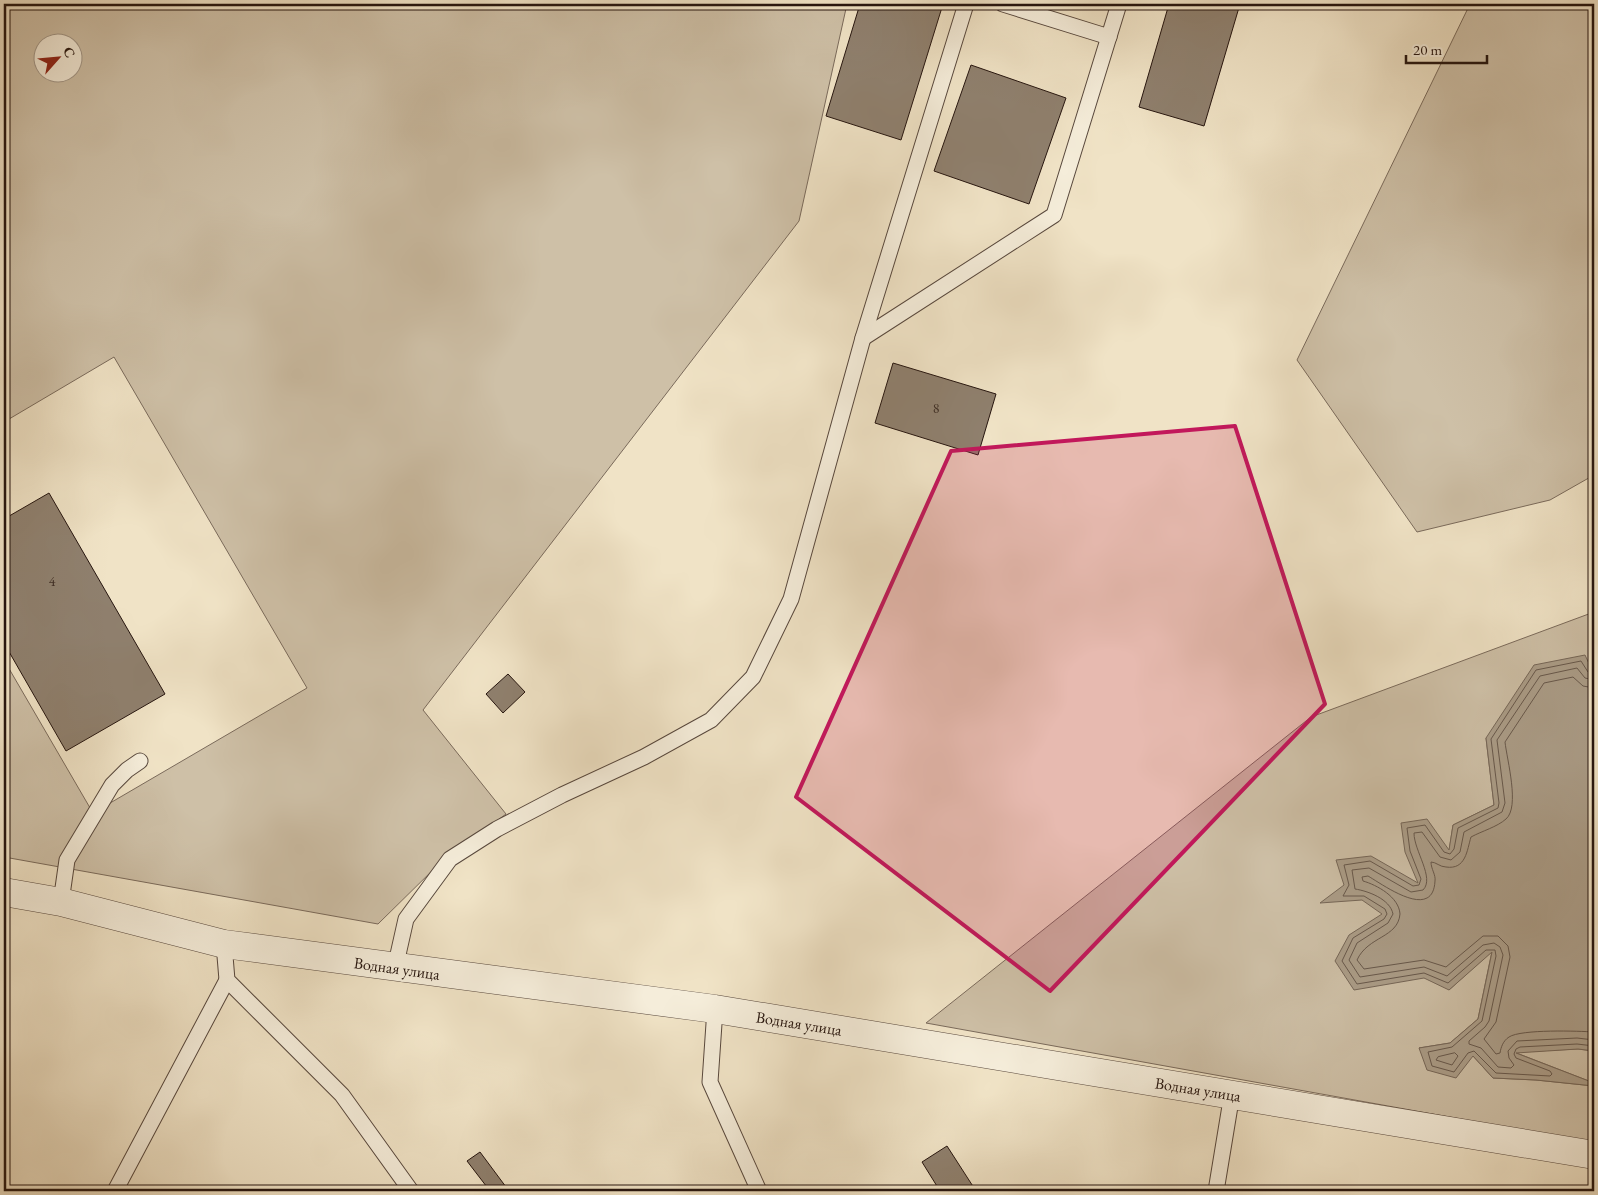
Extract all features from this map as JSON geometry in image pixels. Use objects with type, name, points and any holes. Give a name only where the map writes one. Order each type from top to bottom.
[{"type":"street","name":"Водная улица","points":[[4,892],[60,902],[224,944],[715,1009],[1594,1155]]},
{"type":"lane","points":[[395,968],[406,919],[450,859],[505,825],[562,795],[644,757],[711,720],[753,677],[792,599],[863,338],[966,4]]},
{"type":"lane","points":[[1003,4],[1109,37]]},
{"type":"lane","points":[[863,338],[1054,215],[1119,4]]},
{"type":"lane","points":[[60,902],[67,860],[112,786],[127,770],[140,762]]},
{"type":"lane","points":[[115,1191],[227,980],[224,944]]},
{"type":"lane","points":[[227,980],[342,1095],[411,1191]]},
{"type":"lane","points":[[715,1009],[710,1082],[759,1191]]},
{"type":"lane","points":[[1216,1191],[1232,1094]]},
{"type":"highlighted area","points":[[1235,426],[1325,704],[1050,991],[796,797],[951,451]]},
{"type":"shaded area","points":[[4,4],[847,4],[799,221],[423,710],[506,814],[439,864],[378,924],[4,857],[4,660],[93,813],[307,688],[114,357],[4,422]]},
{"type":"shaded area","points":[[1470,4],[1594,4],[1594,475],[1550,500],[1417,532],[1297,360]]},
{"type":"shaded area","points":[[1594,612],[1594,700],[1486,738],[1494,805],[1453,825],[1449,851],[1418,883],[1449,990],[1492,951],[1478,1019],[1450,1043],[1419,1048],[1473,1056],[1493,1078],[1594,1086],[1594,1143],[926,1023],[1311,717]]},
{"type":"shaded area","points":[[1578,1049],[1594,1051],[1594,1083],[1514,1052]]},
{"type":"water","points":[[1585,655],[1592,670],[1594,668],[1594,1051],[1578,1049],[1516,1053],[1594,1083],[1594,1086],[1493,1078],[1473,1056],[1456,1078],[1427,1070],[1419,1048],[1450,1043],[1478,1019],[1492,952],[1449,990],[1424,978],[1354,990],[1335,961],[1349,935],[1382,914],[1362,900],[1320,903],[1344,885],[1336,860],[1371,856],[1418,883],[1405,852],[1401,823],[1427,819],[1449,850],[1453,825],[1494,805],[1486,738],[1534,665]]},
{"type":"building","points":[[860,4],[943,4],[901,140],[826,116]]},
{"type":"building","points":[[1169,4],[1240,4],[1204,126],[1139,107]]},
{"type":"building","points":[[971,65],[1066,98],[1029,204],[934,171]]},
{"type":"building","points":[[893,363],[996,394],[978,455],[875,423]]},
{"type":"building","points":[[49,493],[165,694],[66,751],[4,643],[4,519]]},
{"type":"building","points":[[508,674],[525,692],[503,713],[486,694]]},
{"type":"building","points":[[947,1146],[976,1191],[940,1191],[922,1162]]},
{"type":"building","points":[[480,1152],[509,1191],[490,1191],[467,1161]]}]
